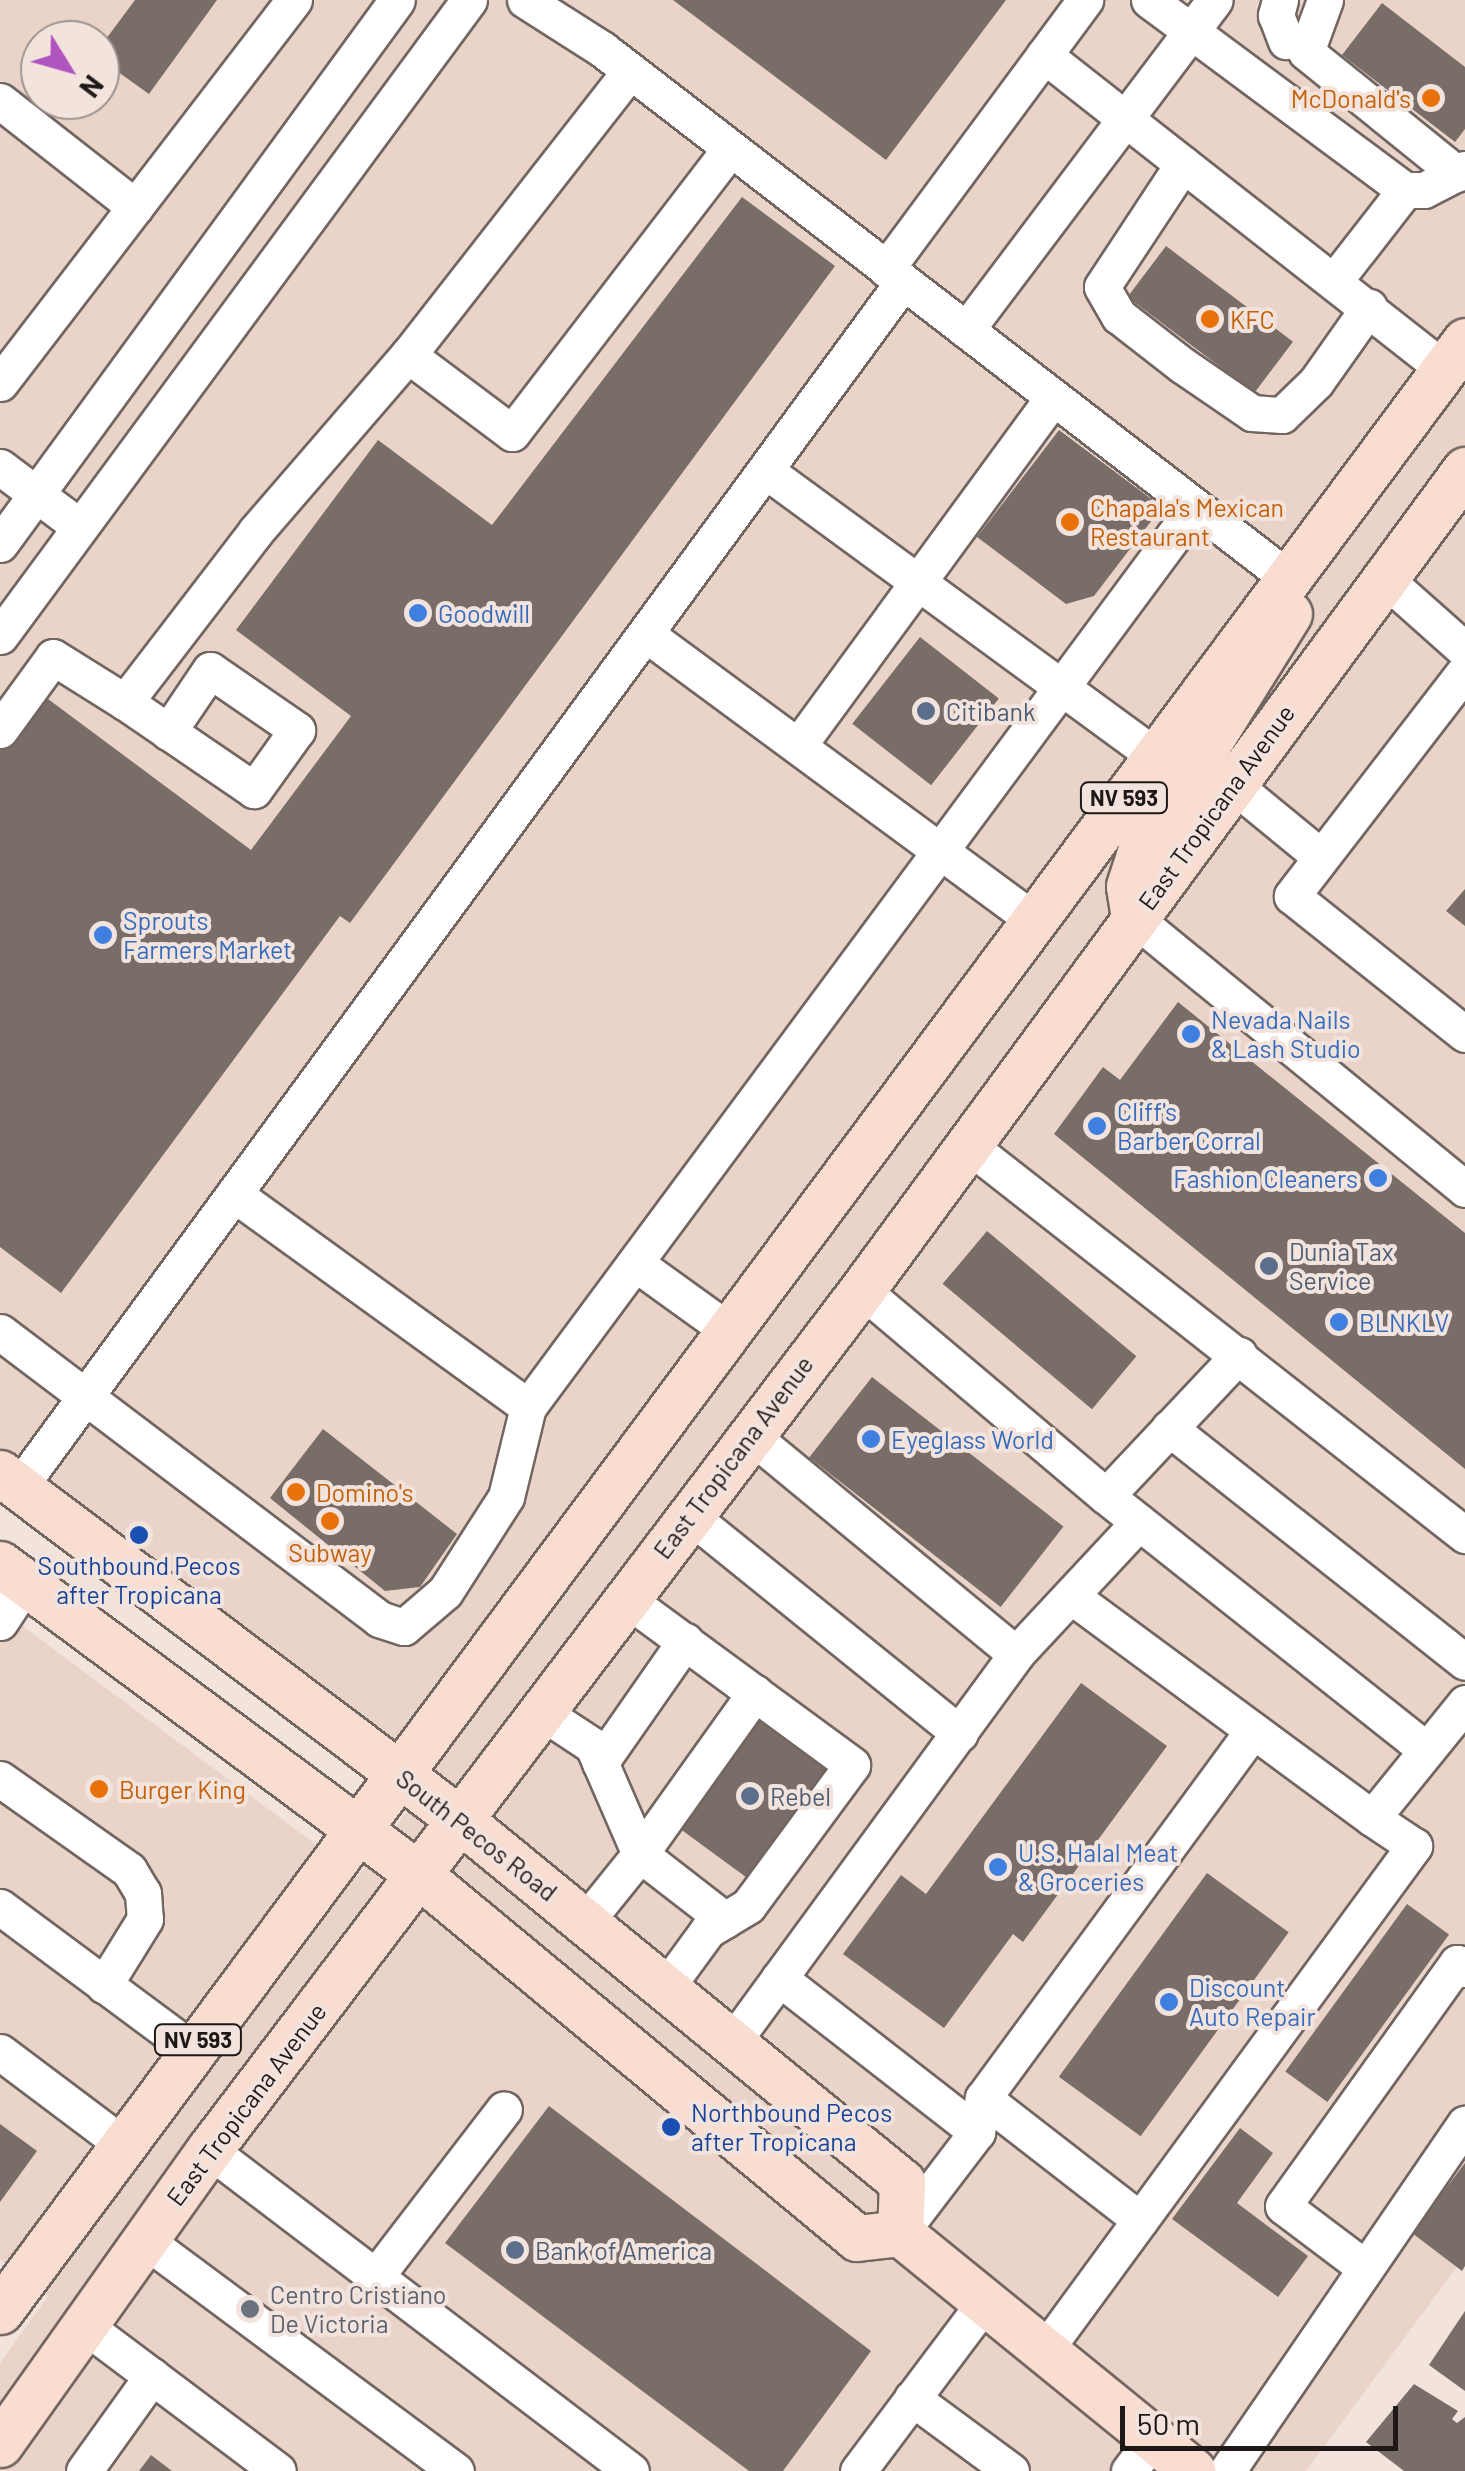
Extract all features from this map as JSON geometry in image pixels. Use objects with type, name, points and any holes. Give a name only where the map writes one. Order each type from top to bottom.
[{"type":"main road","name":"NV 593","points":[[0,2310],[121,2142],[1455,354]]},
{"type":"main road","name":"East Tropicana Avenue","points":[[0,2444],[209,2150],[748,1434],[862,1290],[1465,470]]},
{"type":"main road","points":[[1134,918],[1129,886],[1140,853],[1287,623],[1293,597],[1288,578]]},
{"type":"main road","name":"South Pecos Road","points":[[10,1480],[459,1819],[734,2040],[902,2182],[900,2233]]},
{"type":"main road","points":[[13,1574],[418,1874],[858,2238],[900,2233],[1045,2350],[1141,2455],[1193,2471]]},
{"type":"street","points":[[0,384],[294,0]]},
{"type":"street","points":[[0,544],[398,0]]},
{"type":"street","points":[[0,636],[469,0]]},
{"type":"street","points":[[525,0],[630,71],[1288,578]]},
{"type":"street","points":[[10,1480],[84,1396],[647,635],[766,471],[1085,0]]},
{"type":"street","points":[[1148,0],[1405,190],[1424,190],[1461,171],[1306,52],[1325,0]]},
{"type":"street","points":[[966,330],[1215,0]]},
{"type":"street","points":[[1280,0],[1276,15],[1286,41]]},
{"type":"street","points":[[1044,56],[1369,307],[1455,354]]},
{"type":"street","points":[[125,702],[256,531],[408,355],[630,71]]},
{"type":"street","points":[[0,102],[135,207]]},
{"type":"street","points":[[408,355],[512,432],[730,148]]},
{"type":"street","points":[[1182,164],[1102,287],[1120,316],[1182,365],[1252,412],[1282,414],[1316,382],[1369,307]]},
{"type":"street","points":[[1335,280],[1405,190]]},
{"type":"street","points":[[798,746],[1053,398]]},
{"type":"street","points":[[0,468],[80,527]]},
{"type":"street","points":[[766,471],[920,580],[1155,756]]},
{"type":"street","points":[[0,1332],[378,1619],[404,1626],[444,1592],[506,1497],[528,1407],[1195,508]]},
{"type":"street","points":[[1385,579],[1465,650]]},
{"type":"street","points":[[647,635],[1034,920]]},
{"type":"street","points":[[0,730],[53,657],[168,732]]},
{"type":"street","points":[[1465,672],[1292,896],[1465,1034]]},
{"type":"street","points":[[1232,784],[1321,857]]},
{"type":"street","points":[[1134,918],[1465,1189]]},
{"type":"street","points":[[968,1145],[1465,1534]]},
{"type":"street","points":[[234,1194],[528,1407]]},
{"type":"street","points":[[636,1263],[728,1330]]},
{"type":"street","points":[[862,1290],[1106,1496],[1427,1750]]},
{"type":"street","points":[[1106,1496],[1239,1355]]},
{"type":"street","points":[[1169,1428],[1465,1662]]},
{"type":"street","points":[[748,1434],[1016,1654]]},
{"type":"street","points":[[689,1514],[960,1734]]},
{"type":"street","points":[[734,2040],[1016,1654],[1140,1522]]},
{"type":"street","points":[[0,1622],[13,1574]]},
{"type":"street","points":[[1045,2350],[1414,1846],[1071,1596]]},
{"type":"street","points":[[626,1598],[852,1765],[748,1906],[708,1930],[667,1986]]},
{"type":"street","points":[[600,1763],[685,1640]]},
{"type":"street","points":[[586,1921],[640,1854],[754,1693]]},
{"type":"street","points":[[1372,1818],[1465,1703]]},
{"type":"street","points":[[540,1711],[593,1746],[640,1854],[725,1920]]},
{"type":"street","points":[[900,2233],[1253,1730]]},
{"type":"street","points":[[0,1779],[129,1870],[143,1893],[145,1920],[104,1985]]},
{"type":"street","points":[[0,1908],[191,2049]]},
{"type":"street","points":[[1364,2267],[1282,2206],[1457,1963],[1465,1969]]},
{"type":"street","points":[[779,1978],[1140,2220]]},
{"type":"street","points":[[0,2052],[121,2142]]},
{"type":"street","points":[[376,2276],[504,2109]]},
{"type":"street","points":[[1227,2471],[1465,2124]]},
{"type":"street","points":[[209,2150],[631,2471]]},
{"type":"street","points":[[146,2241],[456,2471]]},
{"type":"street","points":[[858,2471],[985,2302]]},
{"type":"street","points":[[85,2326],[278,2471]]},
{"type":"street","points":[[84,2471],[152,2376]]},
{"type":"street","points":[[912,2398],[998,2467]]},
{"type":"shaded area","points":[[0,0],[1465,0],[1465,2256],[1306,2471],[0,2471],[0,2363],[48,2296],[0,2259],[0,1609],[358,1876],[424,1789],[0,1473]]},
{"type":"building","points":[[135,0],[217,0],[149,94],[120,73],[120,20]]},
{"type":"building","points":[[673,0],[1006,0],[886,160]]},
{"type":"building","name":"McDonald's","points":[[1382,3],[1465,67],[1465,129],[1455,142],[1342,55]]},
{"type":"building","points":[[742,197],[835,266],[350,923],[340,916],[61,1293],[0,1247],[0,747],[40,693],[251,850],[351,716],[236,630],[378,440],[492,525]]},
{"type":"building","name":"KFC","points":[[1166,246],[1293,342],[1254,393],[1127,297]]},
{"type":"building","name":"Chapala's Mexican Restaurant","points":[[1059,430],[1162,507],[1094,596],[1066,604],[977,537]]},
{"type":"building","name":"Citibank","points":[[920,637],[999,699],[931,785],[852,724]]},
{"type":"building","points":[[1465,889],[1465,926],[1446,911]]},
{"type":"building","points":[[1178,1002],[1465,1233],[1465,1469],[1054,1134],[1103,1067],[1120,1080]]},
{"type":"building","points":[[987,1231],[1136,1356],[1092,1409],[943,1284]]},
{"type":"building","points":[[872,1377],[1063,1527],[1001,1607],[809,1457]]},
{"type":"building","points":[[323,1429],[457,1534],[420,1587],[385,1591],[270,1498]]},
{"type":"building","points":[[1081,1683],[1167,1746],[1023,1942],[1013,1934],[944,2028],[843,1954],[901,1875],[926,1894]]},
{"type":"building","points":[[757,1717],[832,1773],[750,1880],[683,1831],[680,1819]]},
{"type":"building","points":[[1207,1873],[1289,1932],[1141,2136],[1059,2077]]},
{"type":"building","points":[[1407,1904],[1449,1935],[1327,2102],[1285,2071]]},
{"type":"building","points":[[549,2106],[871,2351],[783,2471],[749,2471],[445,2243]]},
{"type":"building","points":[[0,2124],[37,2151],[0,2202]]},
{"type":"building","points":[[1240,2128],[1273,2153],[1237,2203],[1308,2256],[1278,2297],[1172,2219]]},
{"type":"building","points":[[1465,2163],[1465,2266],[1462,2271],[1412,2233]]},
{"type":"building","points":[[1465,2311],[1465,2391],[1429,2365]]},
{"type":"building","points":[[1414,2384],[1458,2411],[1452,2419],[1457,2423],[1465,2417],[1465,2471],[1404,2471],[1366,2442]]},
{"type":"building","points":[[151,2455],[172,2471],[139,2471]]},
{"type":"place","name":"McDonald's","points":[[1431,98]]},
{"type":"place","name":"KFC","points":[[1210,319]]},
{"type":"place","name":"Chapala's Mexican Restaurant","points":[[1070,522]]},
{"type":"place","name":"Goodwill","points":[[418,613]]},
{"type":"place","name":"Citibank","points":[[926,711]]},
{"type":"place","name":"Sprouts Farmers Market","points":[[103,935]]},
{"type":"place","name":"Nevada Nails & Lash Studio","points":[[1191,1034]]},
{"type":"place","name":"Cliff's Barber Corral","points":[[1097,1126]]},
{"type":"place","name":"Fashion Cleaners","points":[[1378,1178]]},
{"type":"place","name":"Dunia Tax Service","points":[[1269,1266]]},
{"type":"place","name":"BLNKLV","points":[[1339,1322]]},
{"type":"place","name":"Eyeglass World","points":[[871,1439]]},
{"type":"place","name":"Domino's","points":[[296,1492]]},
{"type":"place","name":"Subway","points":[[330,1521]]},
{"type":"place","name":"Southbound Pecos after Tropicana","points":[[139,1535]]},
{"type":"place","name":"Burger King","points":[[99,1789]]},
{"type":"place","name":"Rebel","points":[[750,1796]]},
{"type":"place","name":"U.S. Halal Meat & Groceries","points":[[998,1867]]},
{"type":"place","name":"Discount Auto Repair","points":[[1169,2002]]},
{"type":"place","name":"Northbound Pecos after Tropicana","points":[[671,2127]]},
{"type":"place","name":"Bank of America","points":[[515,2250]]},
{"type":"place","name":"Centro Cristiano De Victoria","points":[[250,2309]]}]
